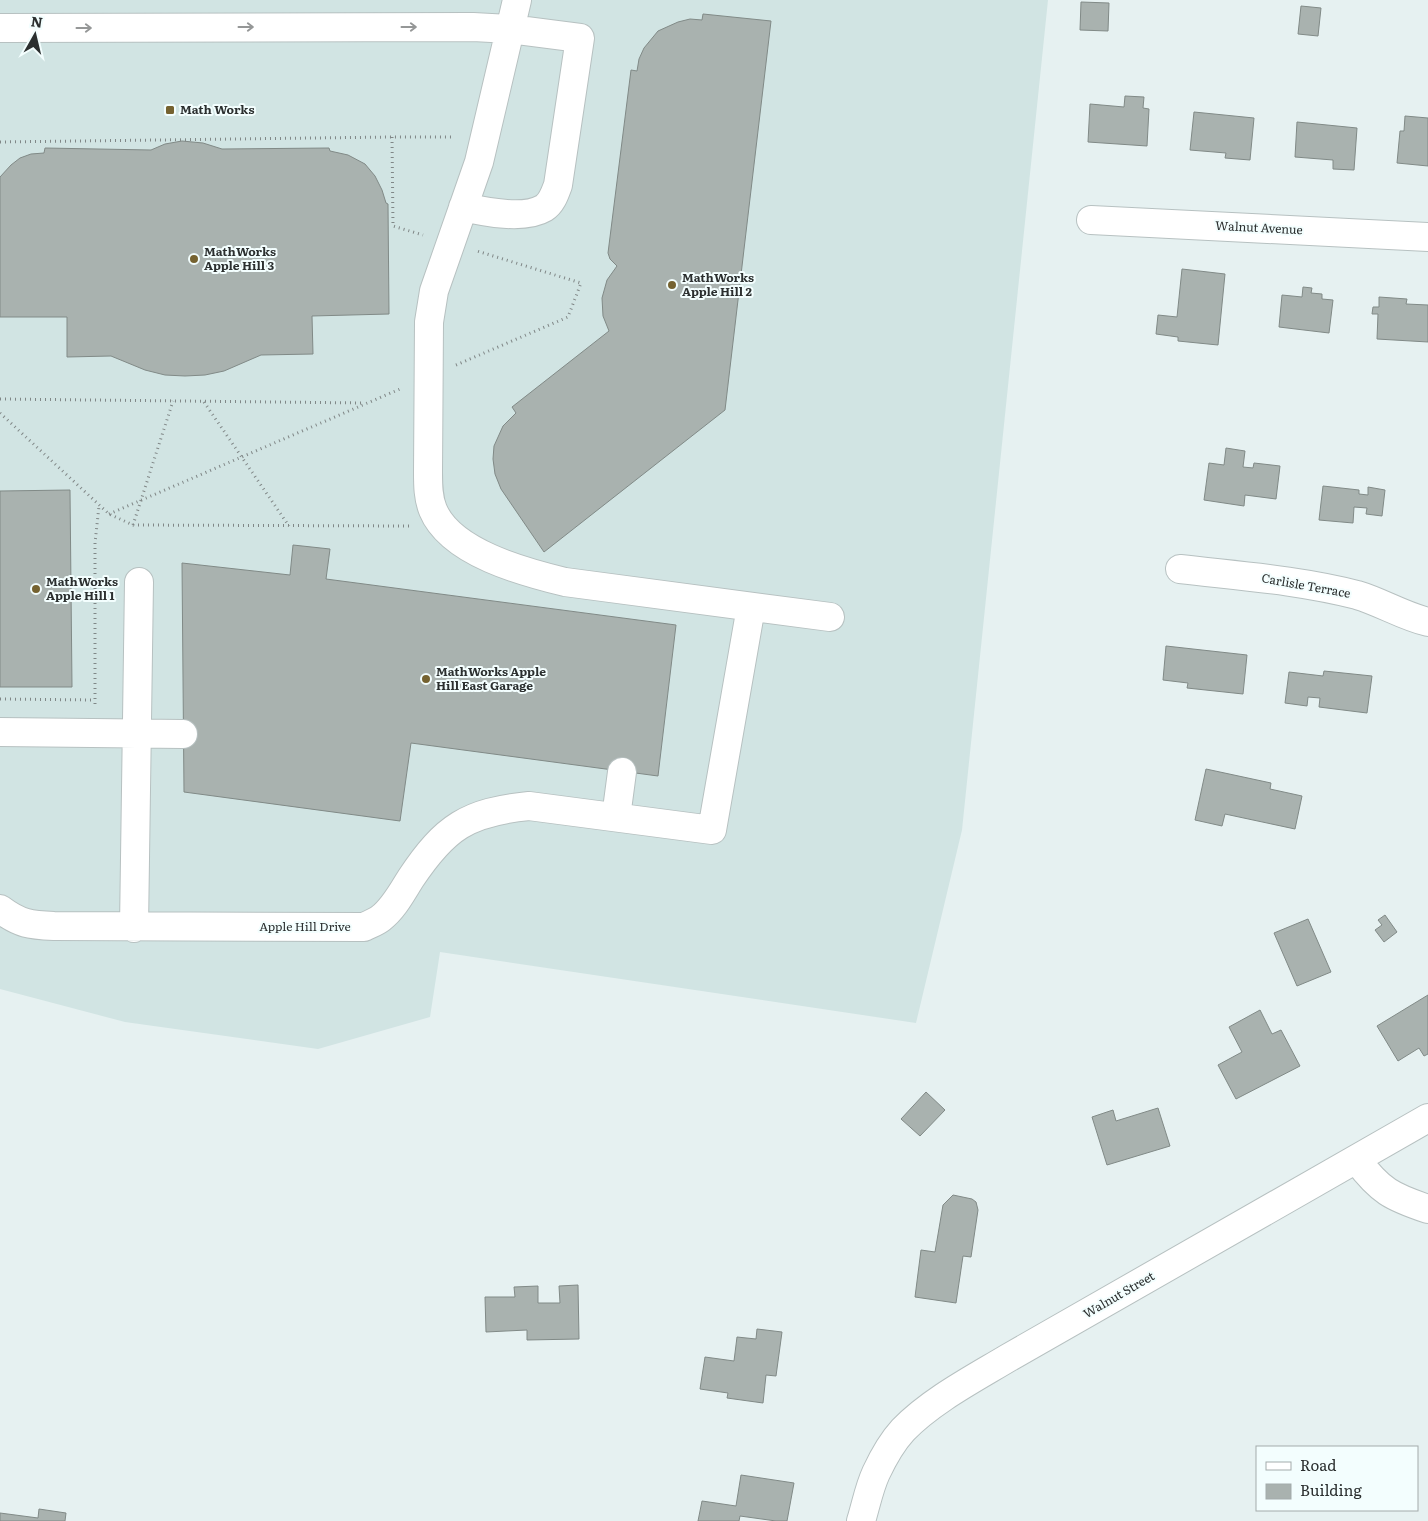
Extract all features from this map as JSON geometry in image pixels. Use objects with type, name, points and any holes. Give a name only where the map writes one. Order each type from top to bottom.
[{"type":"street","points":[[517,0],[478,162],[434,290],[429,322],[428,492],[433,511],[443,527],[463,543],[492,560],[525,572],[565,582],[830,617]]},
{"type":"street","points":[[0,28],[473,27],[510,29],[580,38],[558,185],[553,198],[544,208],[528,213],[486,212],[463,207]]},
{"type":"street","name":"Walnut Avenue","points":[[1091,220],[1428,236]]},
{"type":"street","name":"Carlisle Terrace","points":[[1180,569],[1284,581],[1326,588],[1359,596],[1428,622]]},
{"type":"street","points":[[134,928],[139,582]]},
{"type":"street","name":"Apple Hill Drive","points":[[0,909],[14,920],[32,925],[134,928],[364,927],[381,918],[394,906],[425,858],[439,842],[458,826],[478,815],[502,809],[530,806],[712,830],[751,607]]},
{"type":"street","points":[[0,732],[183,734]]},
{"type":"street","points":[[616,817],[622,772]]},
{"type":"street","name":"Walnut Street","points":[[862,1521],[875,1474],[902,1430],[956,1389],[1428,1118]]},
{"type":"street","points":[[1357,1160],[1383,1190],[1428,1209]]},
{"type":"path","points":[[109,514],[568,316],[581,283],[393,226],[392,137]]},
{"type":"path","points":[[0,142],[451,137]]},
{"type":"path","points":[[0,399],[367,403]]},
{"type":"path","points":[[132,525],[173,401]]},
{"type":"path","points":[[204,402],[289,526]]},
{"type":"path","points":[[0,413],[109,514],[132,525],[443,527]]},
{"type":"path","points":[[95,733],[95,543],[100,505]]},
{"type":"path","points":[[0,700],[95,700]]},
{"type":"shaded area","points":[[0,0],[1048,0],[962,830],[916,1023],[440,952],[430,1017],[318,1049],[125,1022],[0,989]]},
{"type":"building","points":[[1081,2],[1109,3],[1108,31],[1080,30]]},
{"type":"building","points":[[1301,6],[1321,8],[1318,36],[1298,34]]},
{"type":"building","name":"MathWorks Apple Hill 2","points":[[703,14],[771,21],[725,410],[544,552],[501,489],[495,474],[494,446],[503,426],[516,413],[512,407],[609,331],[603,316],[602,298],[607,280],[617,266],[610,259],[608,253],[631,70],[637,71],[639,59],[644,48],[658,31],[690,19],[702,20]]},
{"type":"building","points":[[1125,96],[1144,97],[1143,108],[1149,109],[1147,146],[1088,142],[1090,104],[1124,107]]},
{"type":"building","points":[[1194,112],[1254,118],[1250,160],[1225,158],[1226,153],[1190,150]]},
{"type":"building","points":[[1405,116],[1428,118],[1428,166],[1397,163],[1400,131],[1404,131]]},
{"type":"building","points":[[1297,122],[1357,128],[1354,170],[1333,169],[1333,160],[1295,157]]},
{"type":"building","name":"MathWorks Apple Hill 3","points":[[182,141],[203,143],[222,149],[329,148],[330,151],[348,155],[365,164],[375,176],[388,204],[389,314],[312,316],[313,354],[261,355],[224,371],[205,375],[185,376],[165,375],[145,370],[111,356],[67,357],[67,317],[0,317],[0,177],[11,165],[20,158],[31,154],[44,153],[45,148],[151,150],[165,144]]},
{"type":"building","points":[[1182,269],[1225,274],[1218,345],[1178,341],[1178,337],[1156,334],[1158,315],[1177,317]]},
{"type":"building","points":[[1303,287],[1312,288],[1311,293],[1322,294],[1322,299],[1333,300],[1329,333],[1279,327],[1282,295],[1302,297]]},
{"type":"building","points":[[1379,297],[1407,299],[1406,304],[1428,305],[1428,342],[1377,339],[1378,314],[1372,314],[1373,307],[1379,307]]},
{"type":"building","points":[[1226,448],[1245,451],[1243,467],[1253,468],[1254,463],[1280,466],[1276,499],[1245,495],[1244,506],[1204,500],[1209,463],[1224,465]]},
{"type":"building","points":[[1323,486],[1359,490],[1359,494],[1368,495],[1368,487],[1385,490],[1382,516],[1366,514],[1367,508],[1354,507],[1353,523],[1319,520]]},
{"type":"building","name":"MathWorks Apple Hill 1","points":[[70,490],[72,687],[0,687],[0,491]]},
{"type":"building","name":"MathWorks Apple Hill East Garage","points":[[293,545],[330,549],[326,579],[676,625],[658,776],[411,743],[400,821],[184,792],[182,563],[290,575]]},
{"type":"building","points":[[1166,646],[1247,655],[1243,694],[1187,688],[1188,683],[1163,680]]},
{"type":"building","points":[[1324,671],[1372,676],[1367,713],[1319,707],[1320,698],[1308,697],[1307,706],[1285,703],[1289,672],[1323,676]]},
{"type":"building","points":[[1206,769],[1271,783],[1270,789],[1302,796],[1295,829],[1225,814],[1222,826],[1195,820]]},
{"type":"building","points":[[1385,915],[1397,932],[1384,942],[1375,930],[1382,925],[1378,920]]},
{"type":"building","points":[[1308,919],[1331,972],[1297,986],[1274,933]]},
{"type":"building","points":[[1428,995],[1428,1054],[1424,1056],[1419,1048],[1398,1061],[1377,1026]]},
{"type":"building","points":[[1260,1010],[1272,1034],[1281,1030],[1300,1066],[1236,1099],[1218,1065],[1242,1052],[1229,1027]]},
{"type":"building","points":[[926,1092],[945,1110],[920,1136],[901,1119]]},
{"type":"building","points":[[1158,1108],[1170,1146],[1107,1165],[1092,1117],[1113,1110],[1116,1121]]},
{"type":"building","points":[[953,1195],[972,1199],[976,1202],[978,1210],[971,1257],[963,1256],[956,1303],[915,1297],[921,1250],[935,1252],[943,1205]]},
{"type":"building","points":[[578,1285],[579,1339],[527,1340],[527,1330],[486,1332],[485,1297],[515,1297],[514,1287],[538,1286],[538,1303],[560,1303],[559,1286]]},
{"type":"building","points":[[757,1329],[782,1332],[776,1376],[766,1375],[763,1403],[727,1398],[728,1393],[700,1389],[705,1357],[734,1361],[737,1337],[756,1339]]},
{"type":"building","points":[[741,1475],[794,1483],[787,1521],[740,1516],[739,1521],[698,1521],[702,1501],[736,1506]]},
{"type":"building","points":[[39,1509],[66,1513],[65,1521],[0,1521],[0,1513],[38,1518]]},
{"type":"place","name":"Math Works","points":[[170,110]]},
{"type":"place","name":"MathWorks Apple Hill 3","points":[[194,259]]},
{"type":"place","name":"MathWorks Apple Hill 2","points":[[672,285]]},
{"type":"place","name":"MathWorks Apple Hill 1","points":[[36,589]]},
{"type":"place","name":"MathWorks Apple Hill East Garage","points":[[426,679]]}]
